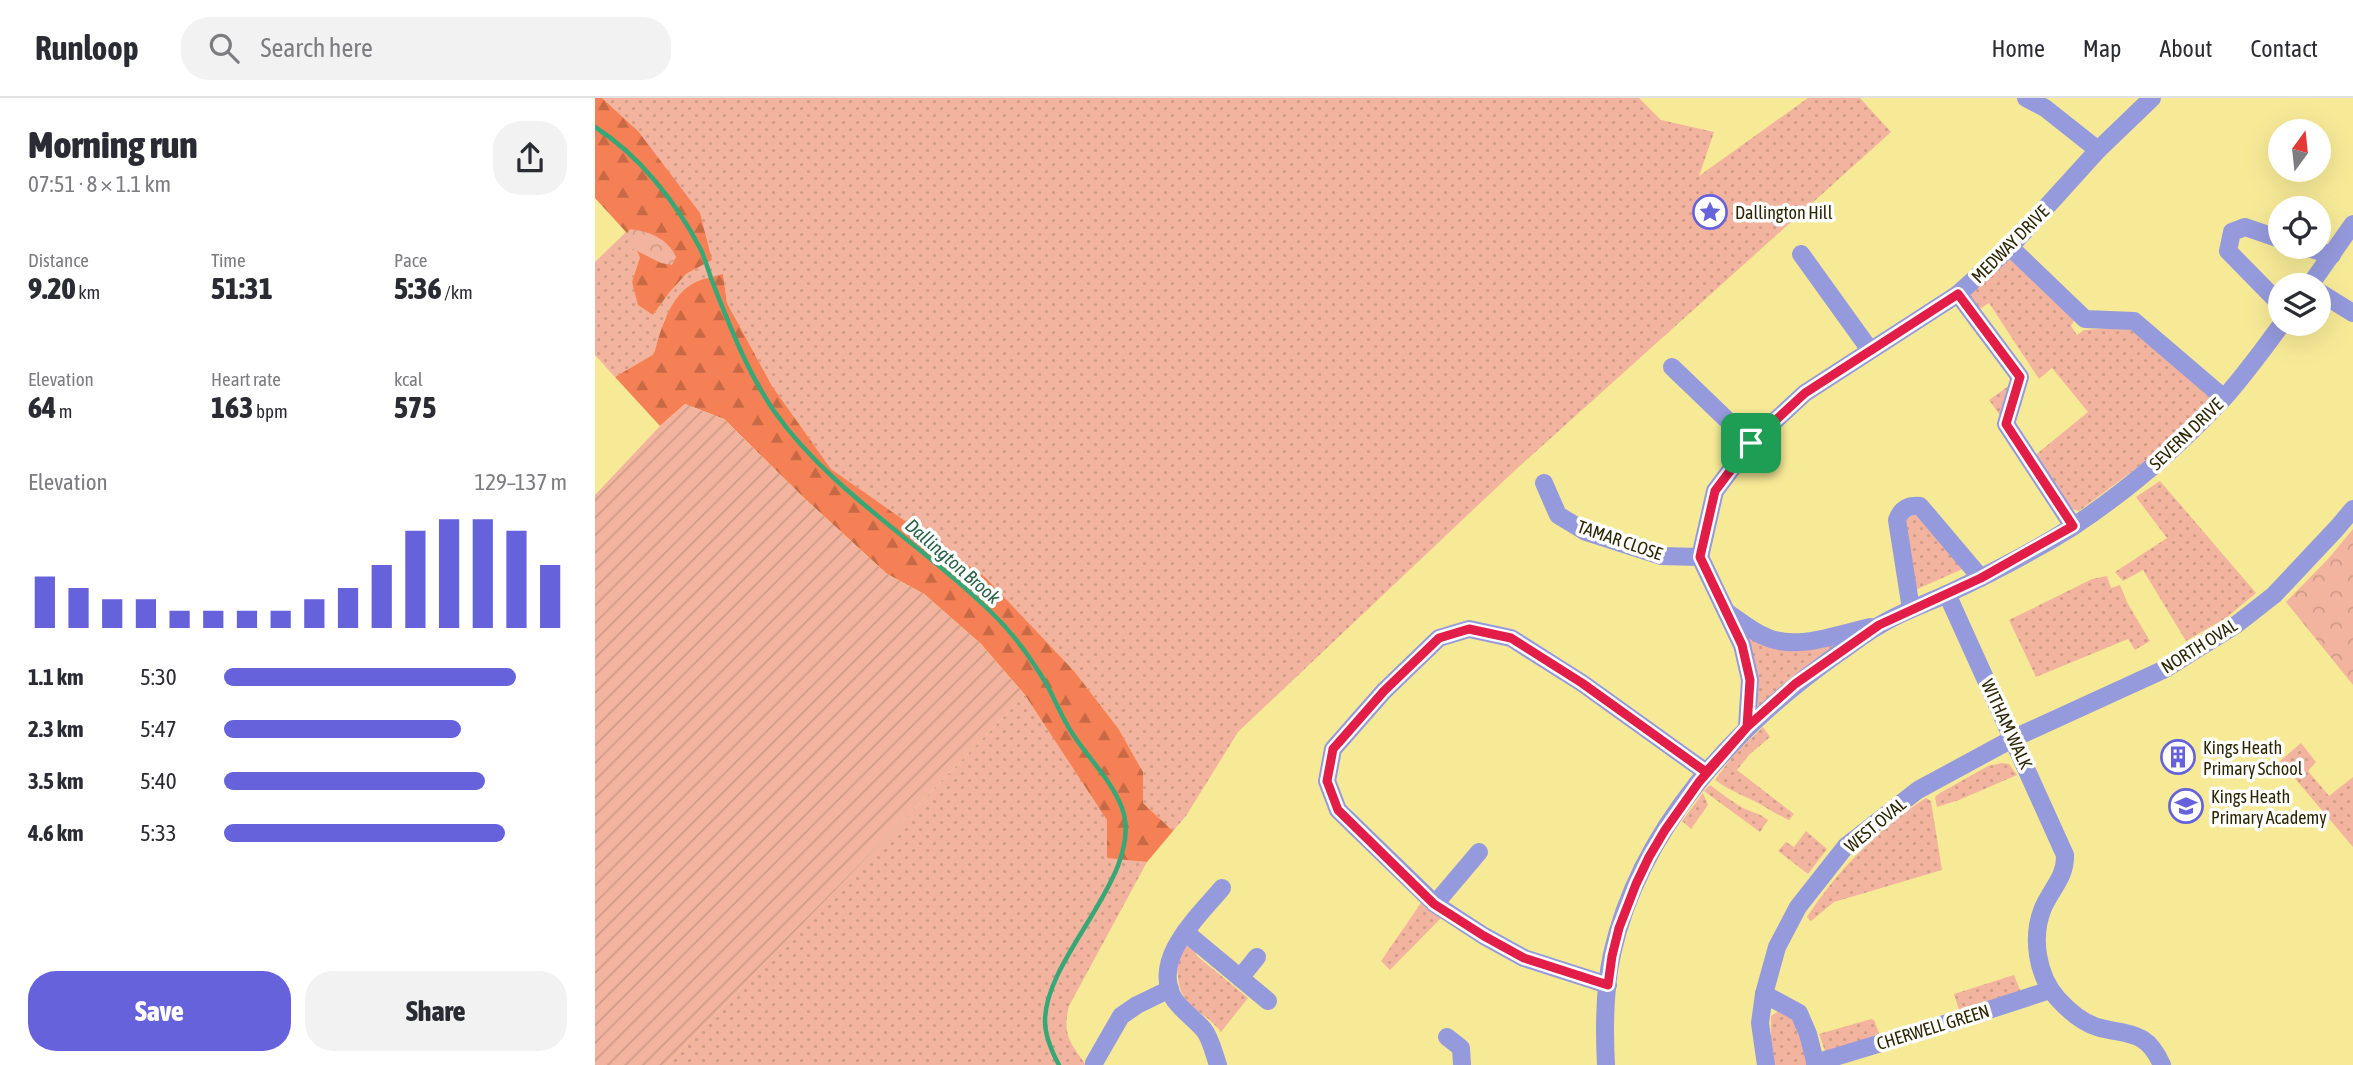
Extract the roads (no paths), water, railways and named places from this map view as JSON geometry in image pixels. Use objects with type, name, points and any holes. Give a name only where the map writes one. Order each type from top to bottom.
[{"type":"street","points":[[2026,98],[2045,108],[2098,150]]},
{"type":"street","name":"MEDWAY DRIVE","points":[[1700,557],[1715,491],[1751,443],[1805,393],[1958,294],[2010,247],[2098,150],[2152,98]]},
{"type":"street","points":[[2319,273],[2353,224]]},
{"type":"street","points":[[2268,235],[2245,227],[2232,232],[2228,251],[2268,292]]},
{"type":"street","points":[[2010,247],[2085,319],[2134,321],[2224,398]]},
{"type":"street","points":[[1801,254],[1870,350]]},
{"type":"street","points":[[1958,294],[2020,377],[2006,424],[2073,526]]},
{"type":"street","points":[[2331,299],[2353,313]]},
{"type":"street","name":"SEVERN DRIVE","points":[[1879,625],[1981,578],[2073,526],[2153,467],[2224,398],[2273,336]]},
{"type":"street","points":[[1672,367],[1751,443]]},
{"type":"street","name":"TAMAR CLOSE","points":[[1543,482],[1558,515],[1586,532],[1661,556],[1700,557]]},
{"type":"street","points":[[1911,609],[1897,520],[1900,512],[1910,505],[1920,506],[1981,578]]},
{"type":"street","name":"NORTH OVAL","points":[[2014,738],[2165,669],[2237,624],[2274,595],[2353,509]]},
{"type":"street","points":[[1700,557],[1742,645],[1750,680],[1747,727]]},
{"type":"street","name":"WITHAM WALK","points":[[1947,594],[2065,855],[2063,872],[2043,907],[2038,924],[2037,949],[2050,990]]},
{"type":"street","points":[[1728,613],[1766,638],[1787,642],[1807,641],[1879,625]]},
{"type":"street","points":[[1606,1065],[1604,1023],[1612,956],[1619,928],[1636,884],[1665,830],[1706,772],[1747,727],[1795,684],[1879,625]]},
{"type":"street","points":[[1608,985],[1524,958],[1434,904],[1338,810],[1327,781],[1333,749],[1384,691],[1439,638],[1469,629],[1511,638],[1582,683],[1706,772]]},
{"type":"street","name":"WEST OVAL","points":[[1760,1063],[1760,1023],[1764,994],[1777,947],[1798,907],[1846,846],[1918,790],[2014,738]]},
{"type":"street","points":[[1434,904],[1479,852]]},
{"type":"street","points":[[1218,1065],[1206,1032],[1175,1001],[1170,989],[1168,969],[1175,946],[1222,888]]},
{"type":"street","points":[[1185,932],[1268,1001]]},
{"type":"street","points":[[1240,978],[1257,957]]},
{"type":"street","points":[[1094,1063],[1121,1016],[1137,1004],[1170,989]]},
{"type":"street","points":[[2050,990],[2070,1013],[2083,1020],[2097,1027],[2139,1036],[2160,1060]]},
{"type":"street","name":"CHERWELL GREEN","points":[[1816,1064],[2050,990]]},
{"type":"street","points":[[1764,994],[1799,1013],[1816,1064]]},
{"type":"street","points":[[1447,1037],[1461,1048],[1462,1065]]},
{"type":"waterway","name":"Dallington Brook","points":[[595,127],[641,165],[680,214],[702,253],[748,366],[774,411],[822,467],[964,587],[1007,628],[1035,665],[1070,730],[1118,798],[1126,833],[1120,860],[1108,887],[1060,969],[1049,996],[1045,1027],[1049,1044],[1059,1065]]},
{"type":"place","name":"Dallington Hill","points":[[1710,212]]},
{"type":"place","name":"Kings Heath Primary School","points":[[2178,757]]},
{"type":"place","name":"Kings Heath Primary Academy","points":[[2186,806]]}]
